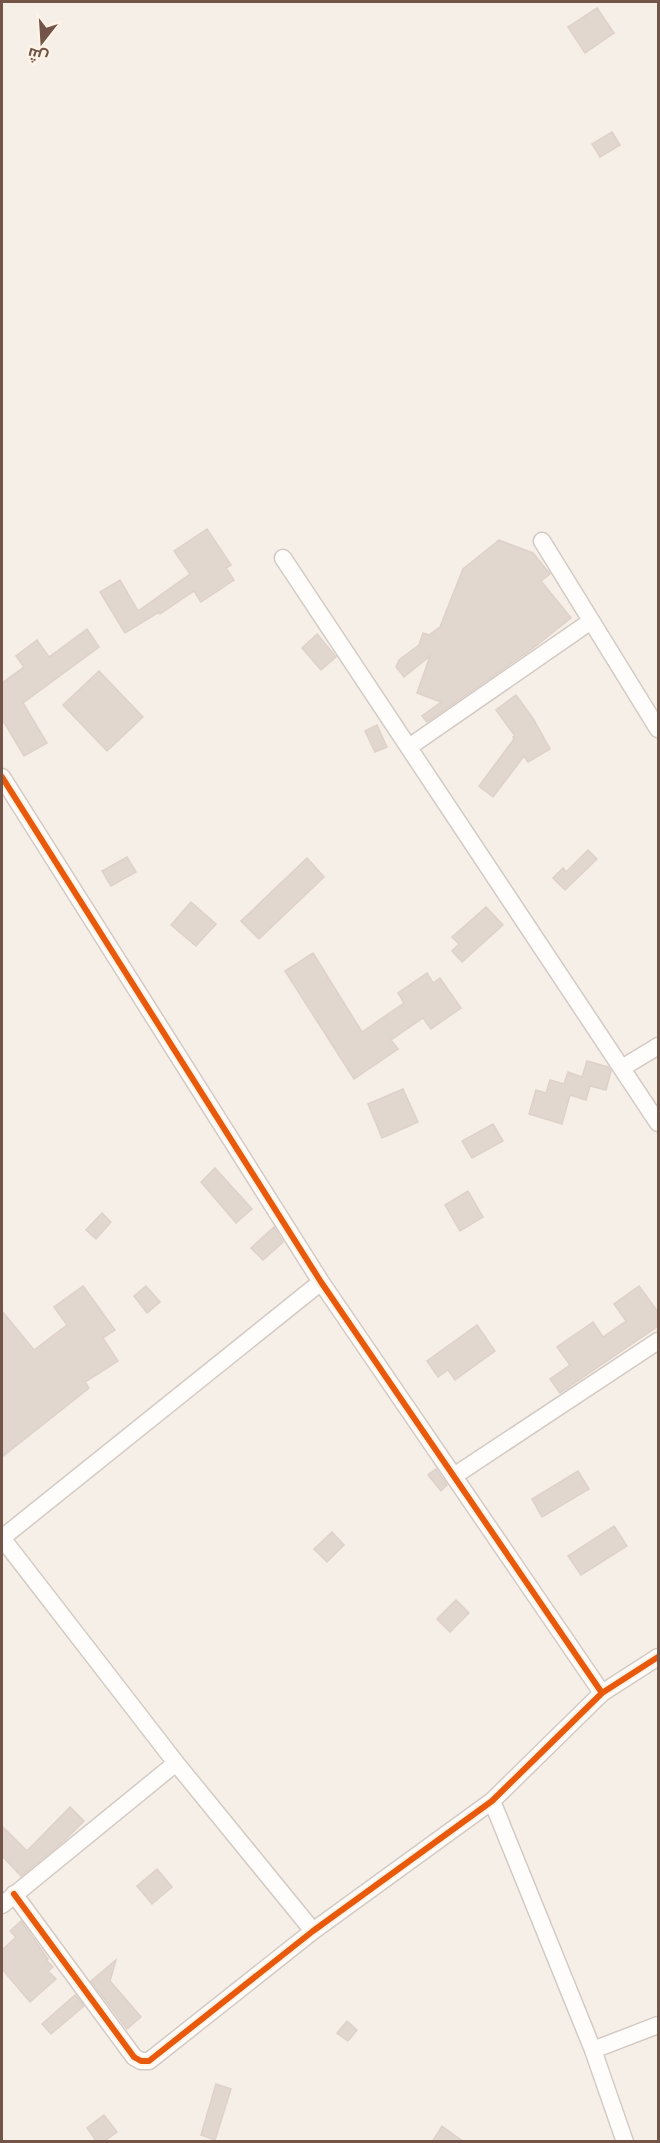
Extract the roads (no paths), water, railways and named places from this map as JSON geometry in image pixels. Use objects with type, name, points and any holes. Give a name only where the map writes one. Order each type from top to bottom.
[{"type":"street","points":[[543,541],[658,729]]},
{"type":"street","points":[[283,558],[658,1123]]},
{"type":"street","points":[[409,747],[591,621]]},
{"type":"street","points":[[2,777],[321,1282],[602,1693]]},
{"type":"street","points":[[622,1068],[658,1046]]},
{"type":"street","points":[[314,1931],[176,1763],[2,1538],[321,1282]]},
{"type":"street","points":[[454,1476],[658,1341]]},
{"type":"street","points":[[176,1763],[8,1900],[134,2057],[141,2061],[149,2061],[314,1931],[492,1801],[602,1693],[658,1657]]},
{"type":"street","points":[[492,1801],[593,2050],[624,2142]]},
{"type":"street","points":[[593,2050],[658,2025]]}]
